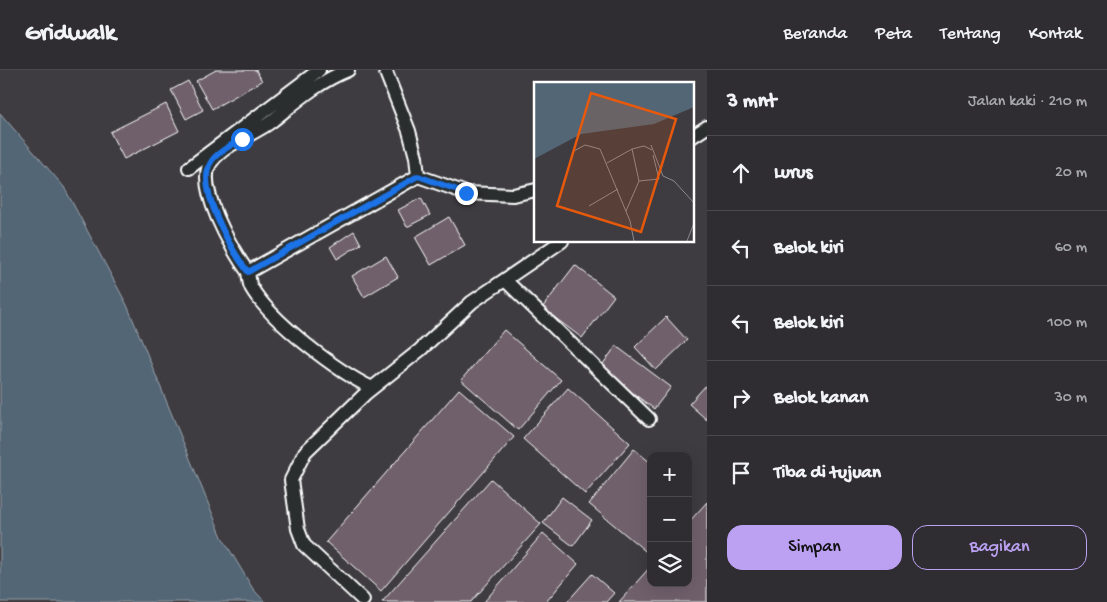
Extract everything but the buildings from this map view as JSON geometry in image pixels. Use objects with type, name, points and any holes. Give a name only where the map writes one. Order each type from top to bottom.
[{"type":"lane","points":[[189,168],[319,70]]},
{"type":"lane","points":[[348,70],[321,83],[301,96],[271,121],[222,152],[210,162],[208,182],[213,207],[234,253],[248,272],[250,286],[279,319],[326,360],[372,388]]},
{"type":"lane","points":[[384,70],[409,131],[416,157],[418,176]]},
{"type":"lane","points":[[694,135],[707,127]]},
{"type":"lane","points":[[248,272],[418,176],[466,193],[513,195],[534,190]]},
{"type":"lane","points":[[363,600],[304,545],[298,529],[291,480],[305,452],[372,388],[420,350],[472,302],[552,250],[561,242]]},
{"type":"lane","points":[[505,280],[649,418]]},
{"type":"water","points":[[0,113],[64,187],[127,305],[222,537],[253,589],[265,602],[0,602]]},
{"type":"route","points":[[242,139],[210,162],[208,182],[213,207],[219,222],[234,253],[248,272],[390,190],[418,176],[466,193]]}]
